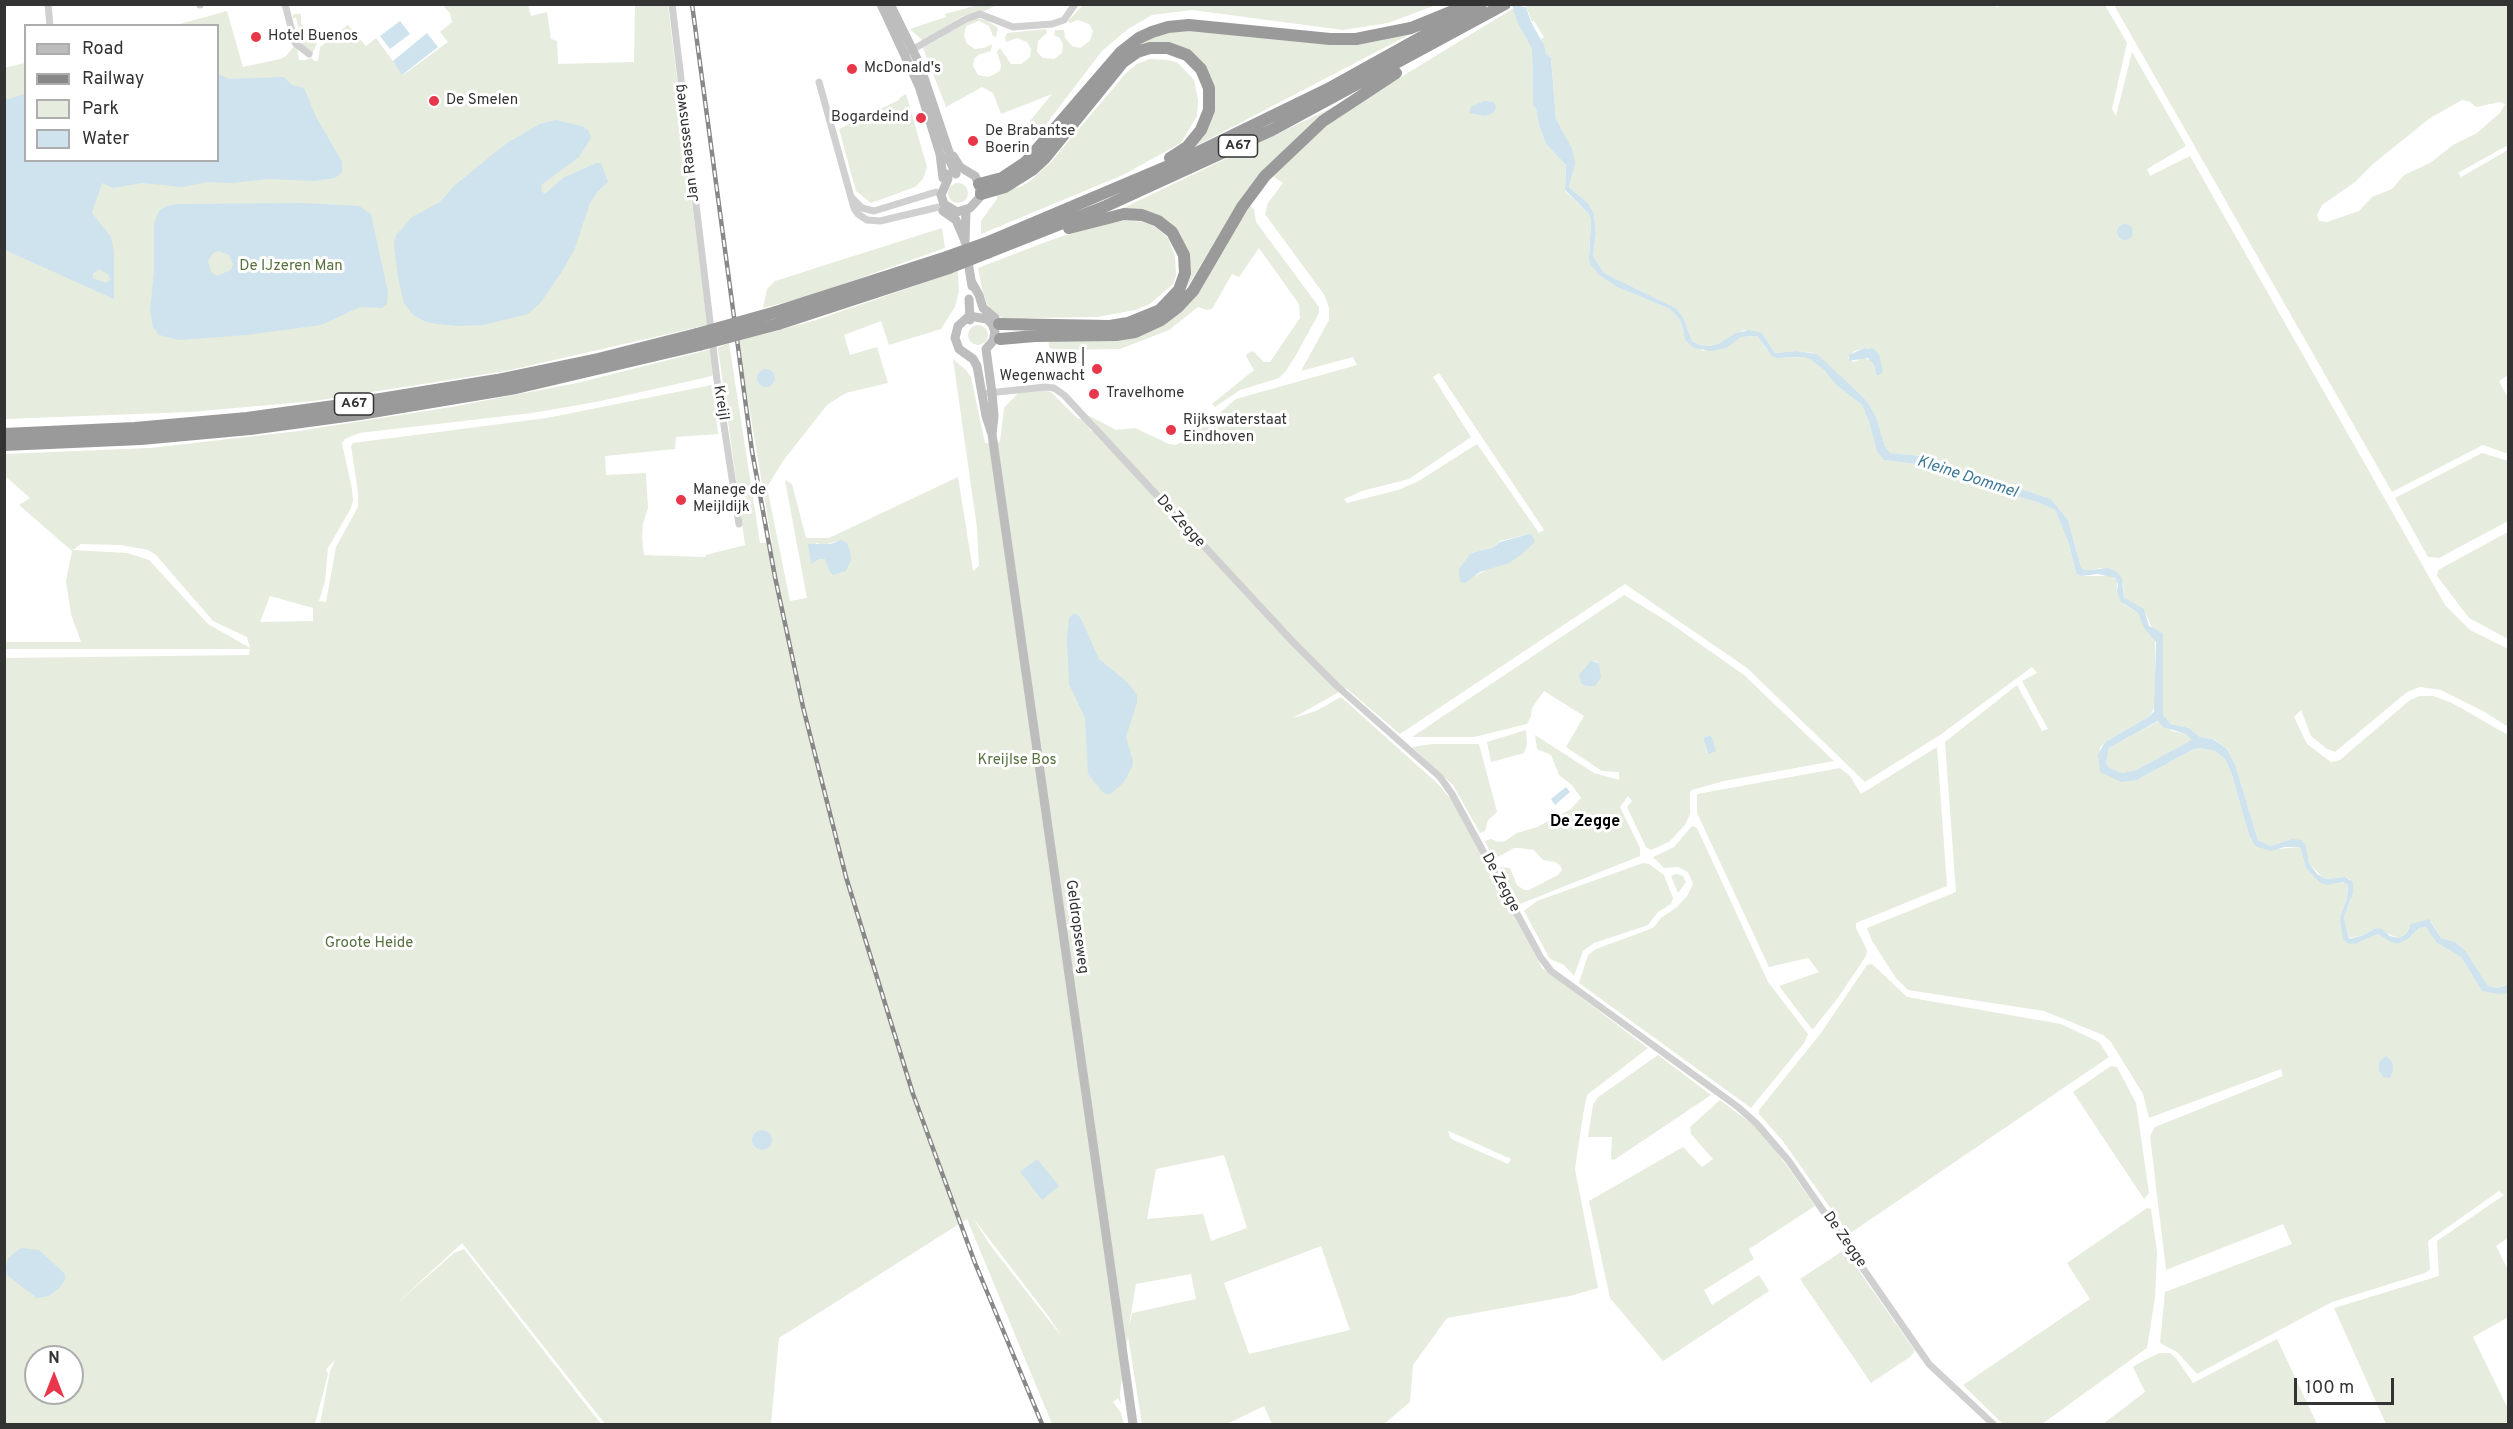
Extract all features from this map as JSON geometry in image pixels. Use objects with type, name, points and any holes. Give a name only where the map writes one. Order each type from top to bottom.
[{"type":"highway","points":[[978,186],[1006,174],[1031,158],[1121,52],[1139,38],[1152,32],[1168,27],[1189,26],[1330,39],[1356,39],[1411,28],[1470,4]]},
{"type":"highway","name":"A67","points":[[4,445],[141,439],[250,429],[360,414],[516,388],[777,318],[986,248],[1120,188],[1328,89],[1481,4]]},
{"type":"highway","name":"A67","points":[[1030,237],[1117,201],[1272,130],[1505,4]]},
{"type":"highway","name":"A67","points":[[999,330],[1054,335],[1116,335],[1135,332],[1161,320],[1193,291],[1242,207],[1265,176],[1323,121],[1419,59],[1440,40]]},
{"type":"highway","name":"A67","points":[[978,186],[1015,182],[1040,164],[1119,67],[1133,54],[1161,47],[1181,52],[1196,62],[1208,82],[1210,103],[1204,124],[1192,142],[1181,152],[1120,188]]},
{"type":"highway","name":"A67","points":[[986,248],[1118,215],[1131,214],[1148,216],[1164,224],[1176,237],[1184,255],[1185,273],[1179,290],[1169,303],[1149,317],[1110,326],[1017,326],[999,330]]},
{"type":"highway","name":"A67","points":[[4,434],[135,428],[356,404],[508,378],[698,339]]},
{"type":"main road","points":[[881,4],[909,52]]},
{"type":"main road","points":[[890,4],[944,153],[949,159],[952,174],[941,191],[939,201]]},
{"type":"main road","points":[[939,201],[949,209],[964,210],[976,203],[978,186],[952,174]]},
{"type":"main road","points":[[939,201],[953,217],[965,241]]},
{"type":"main road","points":[[964,210],[967,227],[965,241],[977,308],[976,315],[962,330],[958,340],[959,349],[973,359],[987,393]]},
{"type":"main road","points":[[971,281],[969,299],[976,315],[999,330],[988,352],[990,374],[987,393]]},
{"type":"main road","points":[[958,340],[970,351],[988,352]]},
{"type":"main road","name":"Geldropseweg","points":[[987,393],[1133,1425]]},
{"type":"street","points":[[48,4],[50,24]]},
{"type":"street","points":[[285,4],[295,43],[309,54]]},
{"type":"street","name":"Jan Raassensweg","points":[[672,4],[705,282]]},
{"type":"street","points":[[909,52],[966,19],[980,14],[1013,27],[1052,24],[1064,20],[1075,4]]},
{"type":"street","points":[[819,82],[858,214],[864,219],[875,221],[921,210],[939,201]]},
{"type":"street","points":[[852,198],[862,208],[874,211],[939,201]]},
{"type":"street","name":"Kreijl","points":[[705,282],[739,524]]},
{"type":"street","name":"De Zegge","points":[[987,393],[1045,387],[1054,388],[1064,395],[1293,642],[1337,686],[1440,777],[1452,794],[1541,958],[1551,970],[1659,1052],[1738,1107],[1757,1124],[1794,1169],[1929,1364],[1993,1425]]},
{"type":"green space","points":[[1130,4],[1135,6],[1436,5],[1388,23],[1343,30],[1192,10],[1152,15],[1128,29],[1102,51],[1034,140],[1021,132],[1052,94],[1001,114],[993,93],[982,87],[946,107],[923,48],[969,21],[976,18],[986,20],[998,28],[996,37],[993,36],[989,26],[979,21],[966,26],[964,36],[967,44],[975,49],[992,44],[991,51],[978,55],[974,59],[973,66],[978,75],[989,77],[1000,71],[1001,65],[997,52],[1000,48],[1011,64],[1021,64],[1030,57],[1031,49],[1027,42],[1017,38],[1006,42],[1007,33],[1046,29],[1047,33],[1038,41],[1037,52],[1043,58],[1054,59],[1062,53],[1063,45],[1060,38],[1054,35],[1055,30],[1064,30],[1065,38],[1072,46],[1080,48],[1090,41],[1093,31],[1089,24],[1078,20],[1070,23],[1068,21],[1082,6]]},
{"type":"green space","points":[[1985,4],[1998,7],[1999,4],[2105,5],[2127,43],[2112,109],[2116,116],[2132,52],[2186,146],[2147,169],[2150,176],[2190,156],[2445,605],[2470,630],[2508,649],[2508,727],[2485,712],[2441,690],[2420,687],[2407,692],[2335,752],[2327,749],[2311,736],[2301,710],[2294,717],[2307,744],[2331,762],[2340,760],[2410,700],[2420,696],[2433,696],[2452,703],[2508,735],[2508,985],[2498,988],[2488,986],[2465,950],[2455,942],[2441,938],[2431,921],[2409,927],[2406,934],[2398,938],[2376,928],[2364,935],[2349,938],[2344,917],[2351,899],[2351,880],[2345,877],[2326,879],[2322,877],[2309,863],[2306,846],[2291,839],[2271,846],[2258,840],[2235,764],[2227,749],[2214,739],[2200,737],[2189,728],[2171,724],[2163,715],[2163,633],[2152,628],[2145,612],[2124,598],[2123,583],[2101,568],[2084,570],[2081,567],[2068,520],[2051,499],[1957,471],[1921,456],[1889,453],[1876,417],[1867,401],[1814,353],[1796,351],[1775,353],[1764,336],[1744,330],[1718,344],[1700,345],[1692,341],[1683,317],[1676,308],[1604,273],[1593,256],[1596,234],[1594,214],[1589,204],[1569,187],[1573,171],[1572,148],[1556,119],[1551,58],[1546,54],[1541,39],[1544,37],[1534,21],[1532,22],[1526,6],[1520,5]],"holes":[[[1869,348],[1880,375],[1876,375],[1874,365],[1870,360],[1864,358],[1853,362],[1848,358],[1854,351]]]},
{"type":"green space","name":"De IJzeren Man","points":[[447,5],[528,5],[531,16],[547,12],[551,39],[557,41],[558,64],[634,62],[635,5],[668,5],[707,325],[506,371],[314,401],[190,412],[5,419],[4,68],[24,63],[24,162],[219,162],[219,24],[180,24],[227,11],[243,67],[280,59],[286,56],[294,46],[297,47],[299,60],[312,58],[318,61],[320,47],[348,25],[366,46],[376,38],[403,75],[448,42],[440,32],[452,22],[450,13],[444,7]]},
{"type":"green space","points":[[978,5],[996,5],[985,11],[963,16],[923,41],[910,29],[946,17],[945,14]]},
{"type":"green space","points":[[2114,5],[2508,5],[2508,145],[2458,173],[2461,177],[2508,150],[2508,375],[2499,381],[2508,398],[2508,454],[2483,445],[2392,492]],"holes":[[[2462,100],[2476,107],[2500,102],[2505,104],[2500,113],[2477,133],[2453,145],[2430,163],[2404,175],[2392,189],[2372,197],[2359,211],[2327,222],[2319,221],[2317,215],[2322,205],[2355,182],[2373,164],[2430,118]]]},
{"type":"green space","points":[[1514,8],[1518,24],[1532,49],[1533,105],[1539,125],[1546,144],[1566,165],[1565,191],[1589,214],[1591,221],[1589,257],[1599,275],[1617,287],[1670,309],[1680,320],[1683,332],[1703,351],[1741,337],[1757,336],[1767,350],[1785,358],[1804,357],[1811,360],[1824,370],[1835,384],[1862,405],[1877,452],[1884,460],[1922,465],[1952,479],[2037,502],[2055,510],[2069,544],[2076,573],[2081,576],[2110,576],[2117,580],[2117,591],[2125,605],[2138,613],[2148,632],[2155,638],[2155,706],[2150,716],[2105,742],[2100,748],[2100,772],[2137,780],[2192,750],[2199,748],[2215,751],[2225,759],[2231,772],[2249,835],[2255,846],[2278,849],[2300,847],[2306,868],[2319,882],[2331,884],[2343,882],[2348,885],[2347,898],[2340,917],[2345,941],[2355,944],[2378,934],[2398,944],[2408,939],[2419,928],[2427,927],[2437,943],[2461,957],[2482,991],[2508,993],[2508,1238],[2496,1246],[2508,1270],[2508,1317],[2473,1337],[2508,1409],[2508,1424],[2386,1424],[2334,1308],[2439,1276],[2437,1241],[2504,1195],[2499,1191],[2428,1241],[2430,1269],[2425,1273],[2332,1302],[2197,1374],[2177,1352],[2160,1343],[2165,1292],[2292,1244],[2283,1224],[2166,1270],[2150,1136],[2155,1127],[2283,1076],[2281,1069],[2149,1118],[2143,1094],[2111,1042],[2103,1035],[2044,1011],[1908,990],[1896,978],[1872,941],[1867,928],[1956,892],[1945,742],[2017,685],[2042,731],[2048,729],[2022,681],[2037,673],[2032,667],[1940,735],[1865,782],[1747,668],[1625,584],[1400,734],[1346,688],[1293,718],[1316,711],[1341,697],[1438,784],[1454,803],[1542,968],[1648,1048],[1587,1095],[1575,1169],[1598,1288],[1570,1296],[1447,1318],[1413,1365],[1410,1402],[1384,1424],[1272,1424],[1264,1406],[1227,1424],[1142,1424],[1128,1336],[1120,1393],[1121,1404],[1118,1398],[1113,1402],[1121,1413],[1124,1424],[1052,1424],[967,1219],[779,1338],[771,1424],[605,1424],[462,1243],[394,1306],[454,1253],[464,1249],[601,1424],[320,1424],[330,1371],[335,1360],[326,1369],[328,1374],[315,1424],[5,1424],[5,658],[249,655],[250,649],[5,649],[5,642],[81,642],[71,614],[66,581],[72,551],[19,505],[30,498],[5,476],[4,454],[150,448],[299,431],[451,407],[577,383],[712,349],[713,375],[708,377],[596,402],[532,413],[359,433],[345,439],[342,443],[353,500],[351,508],[328,548],[325,581],[319,601],[326,602],[336,547],[358,507],[351,446],[353,443],[547,418],[712,385],[718,434],[676,437],[675,449],[605,456],[606,475],[646,473],[648,508],[643,523],[644,555],[705,557],[745,545],[718,348],[729,343],[760,543],[772,543],[738,341],[816,320],[958,271],[959,291],[955,307],[941,329],[889,345],[881,321],[844,335],[850,355],[877,347],[888,383],[846,393],[827,405],[783,461],[767,487],[790,601],[807,598],[785,480],[792,484],[806,538],[829,538],[958,477],[973,571],[979,566],[977,528],[953,359],[971,377],[985,443],[1000,442],[1004,408],[1019,392],[1041,390],[1051,392],[1077,418],[1084,420],[1091,431],[1101,431],[1088,415],[1116,430],[1135,428],[1176,445],[1191,437],[1236,399],[1357,365],[1353,357],[1301,371],[1329,320],[1329,308],[1325,296],[1265,214],[1268,203],[1283,183],[1271,175],[1320,130],[1352,107]],"holes":[[[1439,373],[1544,530],[1539,533],[1477,444],[1417,482],[1398,490],[1347,503],[1344,499],[1362,491],[1409,479],[1471,437],[1433,377]],[[1529,534],[1488,569],[1466,581],[1471,553],[1492,548],[1500,541]],[[836,541],[827,562],[826,559],[819,559],[816,543],[825,545]],[[81,544],[121,545],[148,550],[156,555],[213,621],[247,637],[250,648],[208,624],[149,560],[127,553],[73,550]],[[270,596],[313,608],[313,621],[260,622]],[[1448,1131],[1511,1159],[1508,1164],[1451,1139]],[[1224,1155],[1247,1228],[1211,1241],[1203,1214],[1147,1219],[1156,1169]],[[973,1218],[1049,1317],[1062,1337],[990,1245]],[[1321,1246],[1350,1330],[1249,1354],[1224,1283]],[[1191,1274],[1196,1299],[1132,1313],[1128,1331],[1136,1284]]]},
{"type":"green space","points":[[294,14],[301,14],[301,23],[317,43],[312,55],[301,44],[303,43],[296,18],[292,18]]},
{"type":"green space","points":[[1424,27],[1192,148],[1210,111],[1194,58],[1128,48],[1177,28],[1327,41]]},
{"type":"green space","points":[[1150,59],[1178,63],[1194,80],[1198,100],[1197,116],[1181,143],[1123,175],[981,234],[981,221],[997,199],[997,193],[1022,186],[1031,180],[1050,163],[1126,73],[1137,64]]},
{"type":"green space","points":[[906,94],[927,167],[923,179],[915,187],[871,203],[856,191],[839,129],[899,100]]},
{"type":"green space","points":[[1352,98],[1274,162],[1246,191],[1184,292],[1187,277],[1173,228],[1115,212]]},
{"type":"green space","points":[[958,183],[965,186],[968,193],[965,200],[958,203],[951,200],[948,193],[951,186]]},
{"type":"green space","points":[[1248,204],[1254,209],[1256,222],[1319,307],[1319,313],[1296,355],[1279,378],[1240,390],[1215,407],[1212,404],[1254,370],[1247,354],[1253,351],[1264,362],[1270,362],[1300,318],[1299,304],[1259,248],[1239,277],[1232,274],[1212,309],[1198,307],[1169,330],[1120,349],[1054,350],[1049,347],[1048,337],[1172,314]]},
{"type":"green space","points":[[1129,220],[1156,227],[1168,238],[1175,256],[1176,275],[1173,284],[1150,304],[1135,310],[1098,317],[1018,320],[1005,320],[989,309],[978,268],[1098,225]]},
{"type":"green space","points":[[942,228],[945,248],[809,296],[763,308],[767,289],[775,281]]},
{"type":"green space","points":[[974,325],[982,325],[988,331],[988,339],[982,345],[974,345],[968,339],[968,331]]},
{"type":"green space","points":[[2482,453],[2508,461],[2508,521],[2439,558],[2428,557],[2395,498]]},
{"type":"green space","points":[[2508,532],[2508,639],[2469,618],[2437,576],[2438,570]]},
{"type":"green space","points":[[1624,595],[1670,623],[1744,675],[1834,761],[1724,781],[1692,790],[1690,792],[1690,814],[1685,825],[1669,842],[1651,850],[1646,847],[1627,807],[1632,801],[1628,796],[1620,807],[1640,848],[1640,856],[1520,904],[1499,867],[1510,868],[1517,885],[1524,890],[1529,890],[1558,875],[1562,870],[1560,865],[1543,860],[1534,850],[1519,848],[1514,848],[1494,859],[1485,841],[1491,839],[1499,842],[1505,841],[1517,833],[1537,827],[1571,809],[1581,798],[1572,785],[1559,775],[1551,755],[1537,749],[1535,735],[1594,773],[1619,780],[1619,772],[1602,771],[1566,747],[1584,716],[1544,691],[1532,708],[1527,724],[1474,737],[1412,737]],"holes":[[[1593,661],[1598,662],[1595,686],[1586,686],[1580,678]],[[1711,735],[1715,751],[1707,753],[1703,738]]]},
{"type":"green space","points":[[2159,721],[2172,731],[2186,734],[2193,740],[2136,770],[2122,773],[2110,768],[2106,763],[2109,748]]},
{"type":"green space","points":[[1526,730],[1527,745],[1524,753],[1491,762],[1487,742]]},
{"type":"green space","points":[[1433,744],[1479,744],[1497,812],[1488,820],[1485,831],[1480,833],[1453,785],[1412,747]]},
{"type":"green space","points":[[1937,747],[1947,886],[1856,923],[1856,928],[1867,950],[1866,956],[1813,1029],[1779,986],[1819,972],[1808,958],[1769,967],[1697,813],[1697,794],[1840,768],[1850,776],[1861,794]]},
{"type":"green space","points":[[1692,826],[1697,828],[1768,982],[1808,1034],[1804,1043],[1751,1108],[1579,983],[1588,955],[1596,949],[1653,928],[1687,896],[1693,884],[1688,872],[1678,867],[1664,868],[1653,857],[1674,847]]},
{"type":"green space","points":[[1643,863],[1649,864],[1664,875],[1673,898],[1671,904],[1658,912],[1648,925],[1594,943],[1583,951],[1574,976],[1564,965],[1550,959],[1524,911],[1537,901]]},
{"type":"green space","points":[[1676,874],[1683,876],[1686,882],[1678,893],[1671,876]]},
{"type":"green space","points":[[1872,964],[1907,997],[2061,1024],[2099,1042],[2109,1057],[1849,1234],[1782,1140],[1759,1114],[1759,1110],[1821,1033],[1867,965]]},
{"type":"green space","points":[[1658,1055],[1711,1095],[1614,1160],[1611,1159],[1612,1137],[1588,1137],[1593,1105],[1597,1098]]},
{"type":"green space","points":[[2111,1066],[2117,1067],[2136,1103],[2149,1193],[2144,1199],[2073,1092]]},
{"type":"green space","points":[[1720,1100],[1763,1132],[1815,1206],[1749,1249],[1754,1259],[1704,1290],[1712,1305],[1759,1275],[1769,1291],[1663,1361],[1610,1298],[1589,1201],[1683,1147],[1702,1167],[1713,1159],[1691,1134],[1690,1127]]},
{"type":"green space","points":[[2147,1208],[2151,1209],[2157,1252],[2155,1298],[2147,1348],[2042,1424],[2003,1424],[1963,1385],[2090,1299],[2067,1263]]},
{"type":"green space","points":[[1845,1251],[1915,1351],[1910,1357],[1871,1383],[1800,1279]]},
{"type":"green space","points":[[2277,1339],[2317,1424],[2103,1424],[2145,1392],[2133,1367],[2159,1353],[2170,1353],[2176,1358],[2193,1383]]},
{"type":"water","name":"Kleine Dommel","points":[[1512,5],[1526,7],[1546,54],[1551,58],[1556,119],[1572,148],[1575,163],[1569,187],[1589,204],[1594,214],[1596,234],[1593,256],[1604,273],[1676,308],[1683,317],[1692,341],[1700,345],[1718,344],[1736,333],[1750,330],[1762,333],[1775,353],[1796,351],[1817,354],[1867,401],[1890,453],[1921,456],[1957,471],[2051,499],[2068,520],[2081,567],[2084,570],[2108,568],[2117,572],[2122,578],[2124,598],[2144,609],[2149,626],[2163,633],[2163,715],[2171,724],[2189,728],[2200,737],[2213,739],[2227,749],[2235,764],[2258,840],[2271,846],[2291,839],[2301,840],[2306,846],[2309,863],[2317,874],[2326,879],[2345,877],[2353,882],[2353,893],[2344,917],[2349,939],[2364,935],[2376,928],[2398,938],[2406,934],[2411,924],[2429,919],[2441,938],[2455,942],[2465,950],[2488,986],[2498,988],[2508,985],[2508,993],[2482,991],[2461,957],[2437,943],[2426,927],[2419,928],[2408,939],[2398,944],[2378,934],[2355,944],[2347,943],[2343,939],[2340,917],[2347,898],[2348,885],[2343,882],[2327,885],[2319,882],[2306,868],[2300,847],[2285,847],[2271,851],[2255,846],[2249,835],[2231,772],[2225,759],[2215,751],[2199,748],[2192,750],[2137,780],[2121,782],[2100,772],[2098,755],[2105,742],[2150,716],[2154,711],[2156,642],[2144,628],[2138,613],[2120,601],[2115,578],[2098,574],[2081,576],[2076,573],[2069,544],[2055,510],[2037,502],[1952,479],[1922,465],[1884,460],[1877,452],[1862,405],[1835,384],[1824,370],[1811,360],[1804,357],[1776,358],[1757,336],[1741,337],[1726,348],[1711,351],[1694,348],[1686,341],[1680,320],[1670,309],[1617,287],[1599,275],[1590,264],[1591,221],[1589,214],[1565,190],[1566,165],[1546,144],[1539,125],[1533,105],[1532,49],[1518,24]],"holes":[[[2158,721],[2163,727],[2186,734],[2192,740],[2136,770],[2122,773],[2110,768],[2106,763],[2109,748]]]},
{"type":"water","points":[[400,21],[410,34],[390,49],[380,36]]},
{"type":"water","points":[[427,33],[438,47],[402,75],[393,61]]},
{"type":"water","points":[[219,74],[229,79],[284,77],[292,85],[304,88],[316,117],[342,162],[342,172],[335,178],[314,181],[268,179],[232,183],[207,182],[182,187],[142,183],[113,188],[102,183],[92,213],[111,237],[114,252],[114,299],[5,250],[5,100],[24,94],[24,162],[219,162]],"holes":[[[99,269],[108,274],[110,280],[106,283],[93,278],[93,274]]]},
{"type":"water","points":[[1484,101],[1494,102],[1496,107],[1494,112],[1486,116],[1469,113],[1471,107]]},
{"type":"water","points":[[555,120],[582,126],[588,130],[591,138],[579,157],[541,185],[542,192],[545,194],[563,178],[596,163],[601,163],[608,182],[590,203],[575,248],[541,302],[528,314],[483,325],[437,324],[426,322],[413,315],[404,303],[398,278],[394,245],[396,235],[412,217],[440,202],[455,185],[507,143],[540,124]]},
{"type":"water","points":[[303,203],[359,206],[371,214],[388,292],[387,304],[382,308],[360,307],[321,325],[247,335],[179,340],[159,335],[153,327],[150,311],[154,272],[154,224],[159,211],[167,206]],"holes":[[[219,251],[229,255],[233,264],[231,270],[217,276],[211,272],[208,261],[213,253]]]},
{"type":"water","points":[[2122,224],[2128,224],[2133,232],[2131,238],[2122,240],[2117,235],[2117,229]]},
{"type":"water","points":[[1864,348],[1874,349],[1879,354],[1883,371],[1880,375],[1876,375],[1874,365],[1868,358],[1849,361],[1849,355]]},
{"type":"water","points":[[766,369],[772,372],[775,378],[772,384],[766,387],[760,384],[757,378],[760,372]]},
{"type":"water","points":[[1529,534],[1535,542],[1522,554],[1509,563],[1480,572],[1465,583],[1460,582],[1459,569],[1471,553]]},
{"type":"water","points":[[841,540],[847,543],[850,551],[851,560],[846,571],[833,575],[825,559],[819,559],[811,564],[808,544],[830,544]]},
{"type":"water","points":[[1077,614],[1081,619],[1099,659],[1127,682],[1137,695],[1126,737],[1133,761],[1132,767],[1123,783],[1110,794],[1105,794],[1088,774],[1085,718],[1069,684],[1067,638],[1069,618]]},
{"type":"water","points":[[1591,661],[1599,663],[1601,677],[1595,686],[1586,686],[1581,683],[1579,675]]},
{"type":"water","points":[[1711,735],[1716,751],[1708,754],[1703,738]]},
{"type":"water","points":[[1566,787],[1570,792],[1555,805],[1551,799]]},
{"type":"water","points":[[2386,1056],[2392,1061],[2393,1070],[2390,1078],[2383,1077],[2379,1070],[2379,1062]]},
{"type":"water","points":[[762,1130],[769,1133],[772,1140],[769,1147],[762,1150],[755,1147],[752,1140],[755,1133]]},
{"type":"water","points":[[1037,1159],[1059,1186],[1042,1200],[1020,1172]]},
{"type":"water","points":[[21,1248],[39,1250],[65,1274],[65,1280],[60,1287],[49,1296],[37,1298],[8,1276],[6,1267],[8,1258]]},
{"type":"railway","points":[[692,4],[752,451],[775,577],[803,707],[846,877],[913,1094],[975,1263],[1042,1424]]},
{"type":"place","name":"Hotel Buenos","points":[[256,37]]},
{"type":"place","name":"McDonald's","points":[[852,69]]},
{"type":"place","name":"De Smelen","points":[[434,101]]},
{"type":"place","name":"Bogardeind","points":[[921,118]]},
{"type":"place","name":"De Brabantse Boerin","points":[[973,141]]},
{"type":"place","name":"ANWB | Wegenwacht","points":[[1097,369]]},
{"type":"place","name":"Travelhome","points":[[1094,394]]},
{"type":"place","name":"Rijkswaterstaat Eindhoven","points":[[1171,430]]},
{"type":"place","name":"Manege de Meijldijk","points":[[681,500]]},
{"type":"district","name":"De Zegge","points":[[1585,823]]},
{"type":"park label","name":"Kreijlse Bos","points":[[1017,761]]},
{"type":"park label","name":"Groote Heide","points":[[369,944]]}]
